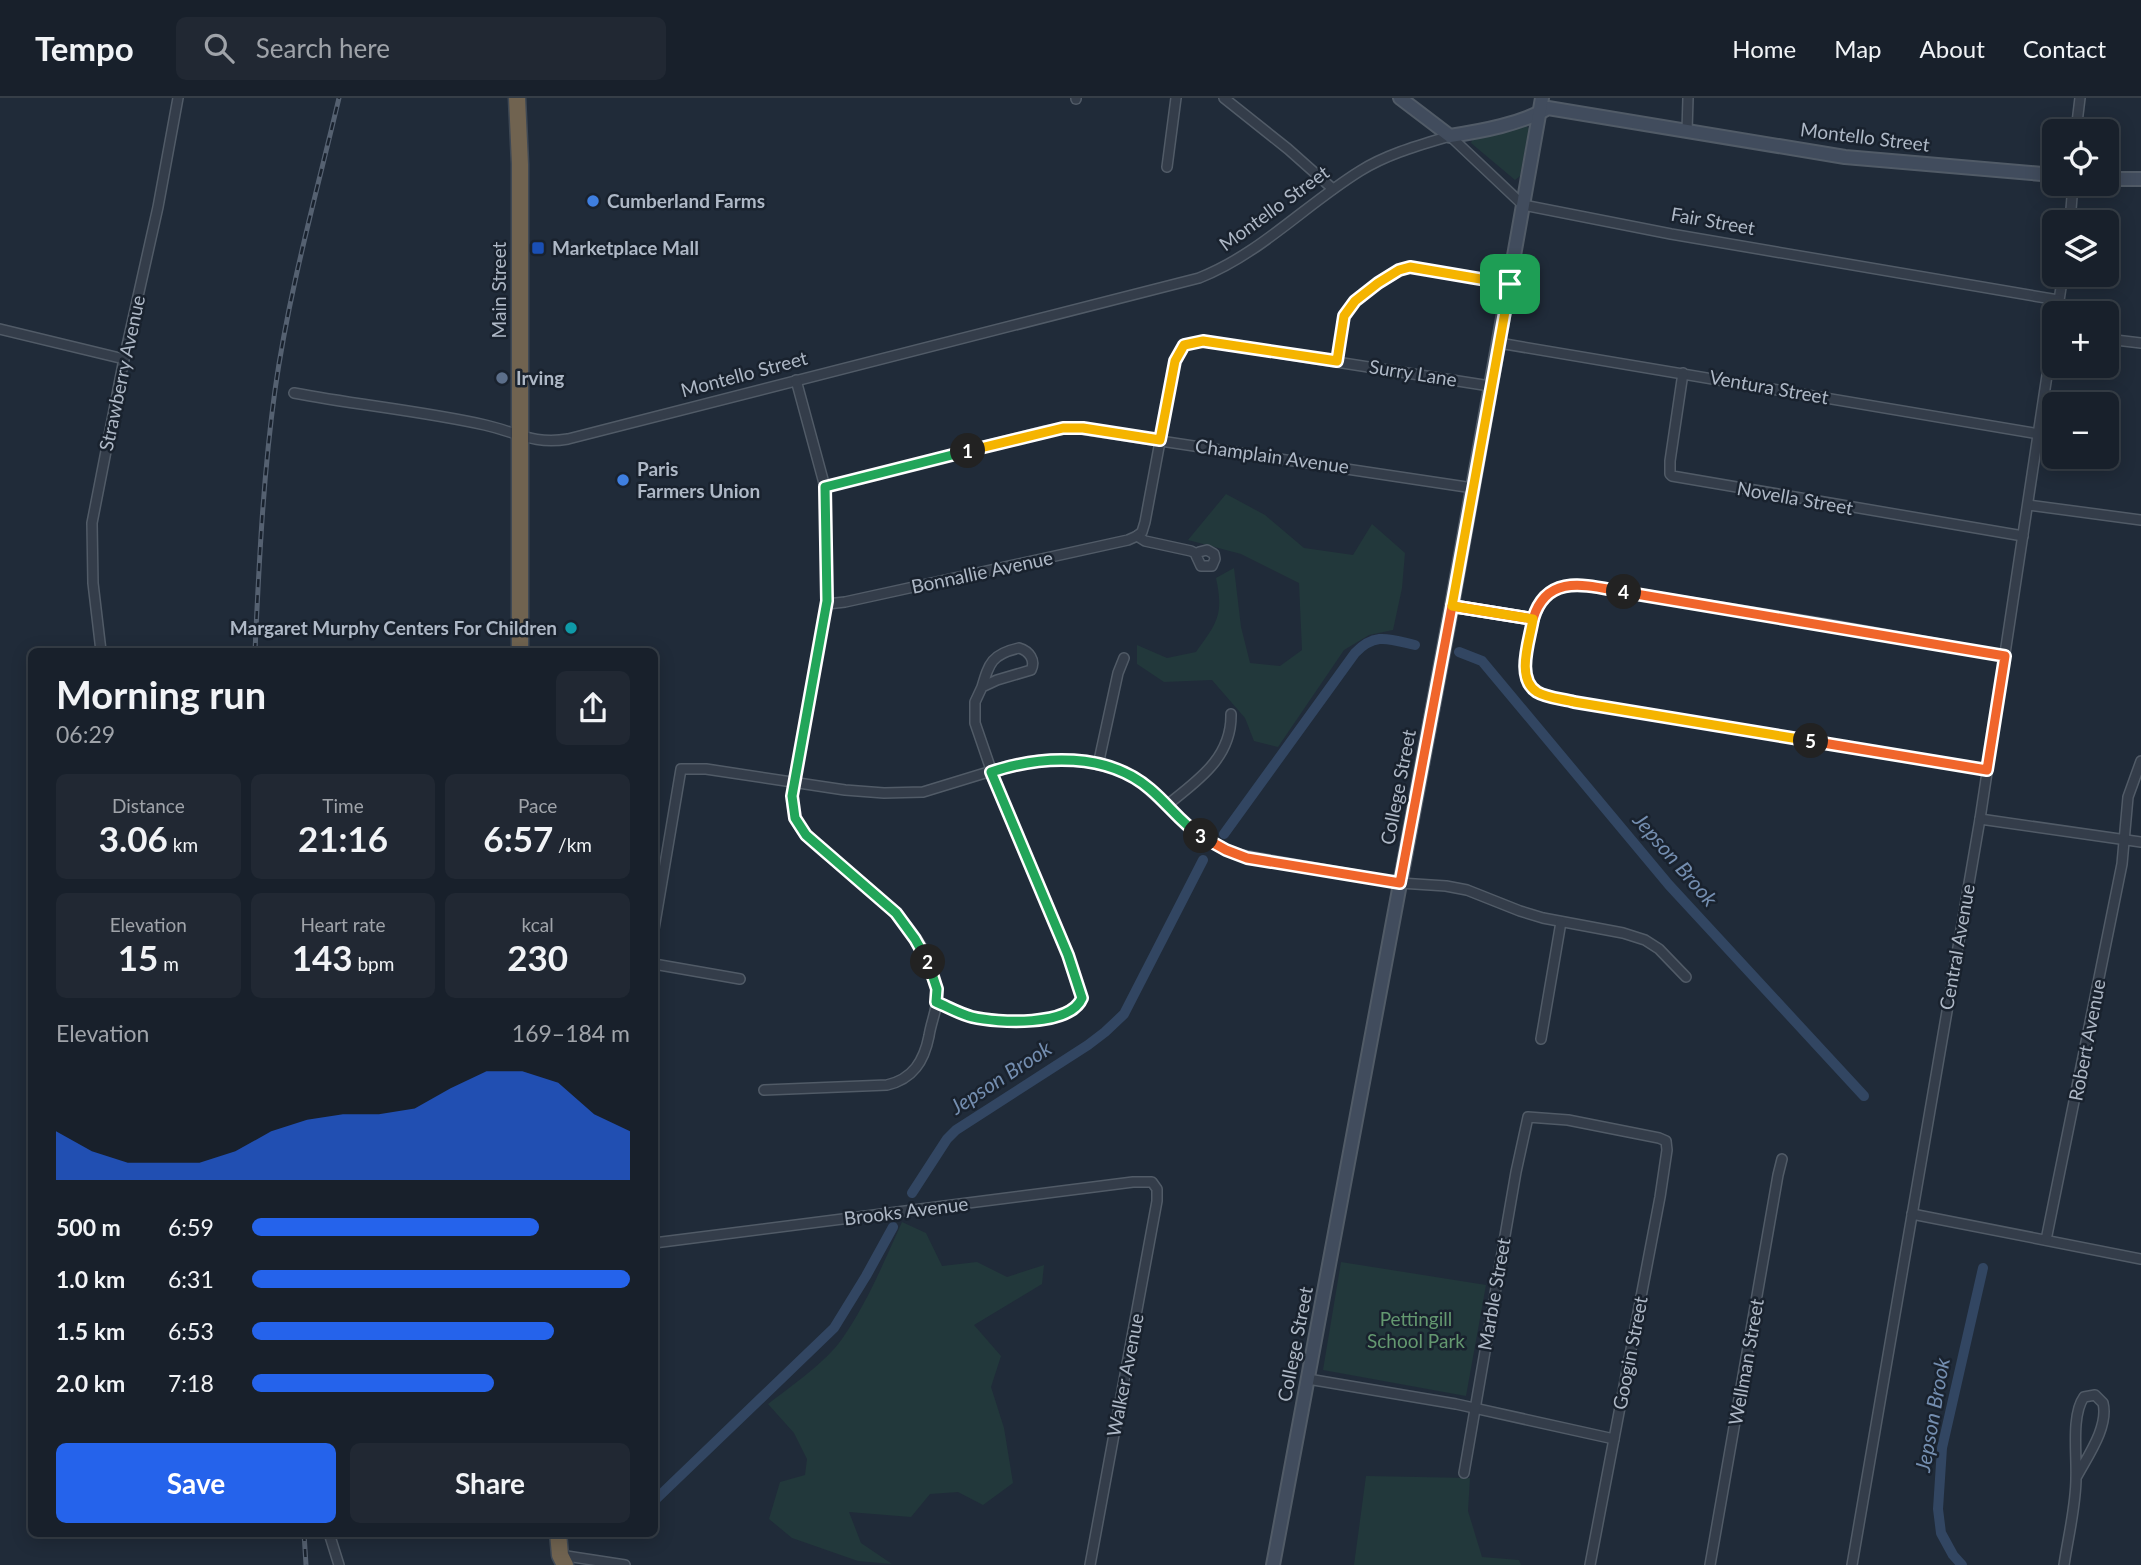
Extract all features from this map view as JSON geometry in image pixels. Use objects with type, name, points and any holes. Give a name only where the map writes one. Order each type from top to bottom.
[{"type":"highway","name":"Main Street","points":[[517,98],[520,648]]},
{"type":"highway","points":[[558,1537],[560,1562]]},
{"type":"street","name":"Strawberry Avenue","points":[[101,648],[93,583],[92,523],[178,98]]},
{"type":"street","points":[[1167,167],[1176,98]]},
{"type":"street","points":[[1224,98],[1333,189]]},
{"type":"street","points":[[1400,98],[1450,136],[1523,205]]},
{"type":"street","name":"College Street","points":[[1273,1565],[1452,606],[1542,98]]},
{"type":"street","points":[[1687,131],[1688,98]]},
{"type":"street","points":[[2077,119],[2080,98]]},
{"type":"street","name":"Montello Street","points":[[294,393],[488,425],[520,437],[543,441],[568,439],[1199,278],[1235,261],[1361,170],[1391,156],[1450,136],[1538,114],[1548,107],[1845,157],[2042,174]]},
{"type":"street","points":[[2119,179],[2141,179]]},
{"type":"street","name":"Fair Street","points":[[1523,205],[1671,234],[2058,300]]},
{"type":"street","points":[[1337,361],[1344,316],[1348,309],[1378,283],[1399,270],[1422,268],[1510,284]]},
{"type":"street","points":[[2058,300],[2061,287]]},
{"type":"street","points":[[0,329],[124,359]]},
{"type":"street","name":"Surry Lane","points":[[1160,440],[1175,361],[1184,345],[1203,341],[1490,386]]},
{"type":"street","points":[[2119,341],[2141,344]]},
{"type":"street","name":"Ventura Street","points":[[1499,343],[2039,434]]},
{"type":"street","name":"Novella Street","points":[[1683,373],[1670,461],[1672,477],[2023,536]]},
{"type":"street","name":"Central Avenue","points":[[1852,1565],[1980,819],[2047,378]]},
{"type":"street","points":[[764,1090],[887,1085],[899,1081],[919,1066],[924,1056],[937,989],[926,958],[906,926],[882,899],[813,841],[799,825],[792,804],[827,604],[825,487],[796,380]]},
{"type":"street","name":"Champlain Avenue","points":[[825,487],[1063,428],[1083,428],[1473,488]]},
{"type":"street","points":[[1160,440],[1145,522],[1142,532],[1137,536],[1145,541],[1195,553],[1203,568],[1214,564],[1214,554],[1211,551],[1199,552]]},
{"type":"street","points":[[2028,505],[2141,520]]},
{"type":"street","name":"Bonnallie Avenue","points":[[827,604],[1137,536]]},
{"type":"street","points":[[1987,770],[1574,702],[1540,694],[1531,687],[1526,678],[1525,667],[1533,619],[1539,604],[1554,590],[1580,585],[2005,656]]},
{"type":"street","points":[[1452,606],[1533,619]]},
{"type":"street","points":[[936,1002],[973,1017],[1022,1021],[1066,1012],[1080,1003],[1082,991],[991,772],[974,716],[975,702],[993,658],[1019,648],[1030,655],[1033,662],[1031,670],[992,682],[982,688]]},
{"type":"street","points":[[1098,765],[1118,673],[1124,658]]},
{"type":"street","points":[[1167,805],[1213,766],[1229,736],[1231,714]]},
{"type":"street","points":[[658,905],[681,768],[884,793],[923,792],[1024,762],[1053,759],[1098,765],[1135,777],[1196,832],[1236,854],[1400,883],[1466,890],[1520,911],[1561,922],[1623,933],[1645,940],[1659,949],[1686,978]]},
{"type":"street","name":"Robert Avenue","points":[[2046,1240],[2122,864],[2128,797],[2141,761]]},
{"type":"street","points":[[1980,819],[2141,842]]},
{"type":"street","points":[[1541,1038],[1561,922]]},
{"type":"street","points":[[658,965],[740,979]]},
{"type":"street","name":"Marble Street","points":[[1464,1473],[1473,1408],[1528,1117],[1568,1120],[1666,1141]]},
{"type":"street","name":"Googin Street","points":[[1590,1565],[1660,1197],[1668,1150],[1666,1141]]},
{"type":"street","name":"Wellman Street","points":[[1710,1565],[1783,1159]]},
{"type":"street","name":"Brooks Avenue","points":[[658,1241],[1133,1182],[1148,1181],[1156,1185]]},
{"type":"street","name":"Walker Avenue","points":[[1090,1565],[1155,1214],[1156,1185]]},
{"type":"street","points":[[1912,1214],[2141,1259]]},
{"type":"street","points":[[1308,1379],[1473,1408],[1614,1439]]},
{"type":"street","points":[[2064,1565],[2076,1478],[2078,1410],[2084,1397],[2095,1395],[2103,1403],[2104,1420],[2076,1478]]},
{"type":"street","points":[[330,1537],[339,1565]]},
{"type":"street","points":[[560,1562],[625,1565]]},
{"type":"green space","points":[[1526,125],[1529,129],[1520,176],[1515,180],[1471,143],[1473,138]]},
{"type":"green space","points":[[1226,494],[1265,515],[1304,548],[1353,555],[1372,524],[1405,553],[1402,588],[1393,630],[1369,635],[1344,650],[1278,747],[1254,741],[1245,718],[1212,680],[1164,682],[1137,664],[1137,645],[1167,658],[1196,652],[1217,618],[1219,601],[1216,578],[1234,568],[1241,627],[1250,663],[1280,666],[1302,650],[1299,583],[1241,554],[1188,540]]},
{"type":"green space","points":[[902,1222],[926,1233],[942,1266],[977,1262],[1007,1277],[1044,1265],[1042,1284],[974,1325],[1001,1356],[991,1387],[1004,1428],[1013,1483],[983,1505],[958,1492],[930,1494],[911,1517],[849,1512],[861,1543],[892,1564],[858,1561],[792,1538],[769,1519],[780,1482],[805,1475],[807,1459],[794,1433],[768,1404],[817,1365],[842,1339],[867,1297]]},
{"type":"green space","name":"Pettingill School Park","points":[[1341,1262],[1486,1285],[1466,1396],[1323,1370]]},
{"type":"green space","points":[[1366,1476],[1470,1478],[1468,1511],[1482,1557],[1519,1560],[1521,1565],[1354,1565]]},
{"type":"waterway","name":"Jepson Brook","points":[[1224,834],[1362,646],[1383,639],[1415,645]]},
{"type":"waterway","name":"Jepson Brook","points":[[1459,652],[1482,661],[1669,885],[1864,1096]]},
{"type":"waterway","name":"Jepson Brook","points":[[912,1193],[947,1139],[956,1130],[1088,1045],[1124,1014],[1203,860]]},
{"type":"waterway","name":"Jepson Brook","points":[[658,1497],[834,1328],[893,1227]]},
{"type":"waterway","name":"Jepson Brook","points":[[1962,1565],[1941,1533],[1938,1509],[1942,1448],[1983,1268]]},
{"type":"railway","points":[[255,648],[264,488],[275,390],[295,280],[339,98]]},
{"type":"railway","points":[[304,1537],[306,1565]]},
{"type":"place","name":"Cumberland Farms","points":[[593,201]]},
{"type":"place","name":"Marketplace Mall","points":[[538,248]]},
{"type":"place","name":"Irving","points":[[502,378]]},
{"type":"place","name":"Paris Farmers Union","points":[[623,480]]},
{"type":"place","name":"Margaret Murphy Centers For Children","points":[[571,628]]},
{"type":"route","points":[[1510,284],[1422,268],[1399,270],[1378,283],[1348,309],[1344,316],[1337,361],[1203,341],[1184,345],[1175,361],[1160,440],[1083,428],[1063,428],[825,487],[827,601],[792,796],[795,818],[806,835],[882,899],[906,926],[926,958],[934,978],[936,1002],[973,1017],[1022,1021],[1066,1012],[1078,1006],[1082,998],[1082,991],[1068,955],[991,772],[1008,766],[1053,759],[1087,762],[1112,768],[1135,777],[1196,832],[1236,854],[1400,883],[1452,606],[1533,619],[1546,595],[1560,587],[1574,584],[2005,656],[1987,770],[1574,702],[1540,694],[1531,687],[1526,678],[1525,667],[1533,619],[1485,610],[1452,606],[1510,284]]}]
